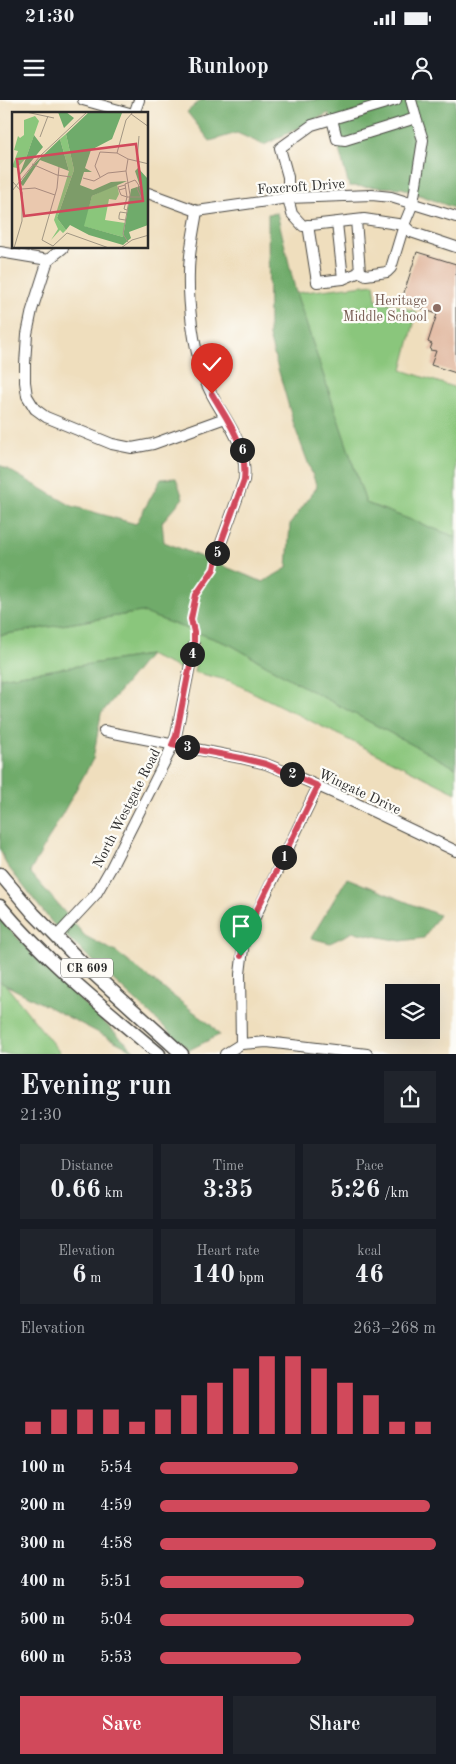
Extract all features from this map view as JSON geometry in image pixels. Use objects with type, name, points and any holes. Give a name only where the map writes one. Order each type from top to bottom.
[{"type":"main road","name":"CR 609","points":[[0,874],[34,914],[84,966],[182,1054]]},
{"type":"main road","name":"CR 609","points":[[0,906],[16,925],[69,978],[160,1054]]},
{"type":"street","points":[[83,100],[126,112]]},
{"type":"street","points":[[134,112],[138,100]]},
{"type":"street","points":[[396,100],[312,124],[280,148],[288,177],[288,198],[292,214],[303,226],[364,219],[404,225],[412,232],[456,247]]},
{"type":"street","points":[[308,225],[317,282],[343,279],[360,272],[366,275],[387,272],[391,268],[413,202],[423,140],[411,100]]},
{"type":"street","points":[[332,119],[337,138],[345,140],[416,118]]},
{"type":"street","name":"Foxcroft Drive","points":[[149,193],[197,211],[288,198],[391,196],[456,217]]},
{"type":"street","points":[[197,211],[189,274],[192,324],[204,376],[241,445],[246,468],[244,480],[217,554]]},
{"type":"street","points":[[356,220],[360,272]]},
{"type":"street","points":[[337,223],[343,279]]},
{"type":"street","points":[[62,249],[48,260],[32,310],[27,334],[24,364],[25,382],[28,396],[35,409],[46,417],[112,444],[132,448],[154,444],[226,418]]},
{"type":"street","points":[[0,252],[48,260]]},
{"type":"street","name":"North Westgate Road","points":[[56,937],[96,894],[111,868],[172,745],[176,736],[194,645]]},
{"type":"street","name":"Wingate Drive","points":[[104,731],[266,764],[318,786],[456,851]]},
{"type":"street","points":[[242,1044],[240,974],[244,940],[318,786]]},
{"type":"street","points":[[225,1054],[242,1044],[267,1042],[367,1054]]},
{"type":"path","points":[[194,645],[191,619],[196,595],[214,569],[217,554]]},
{"type":"green space","points":[[201,100],[456,100],[456,209],[402,188],[349,186],[329,113],[264,145],[237,133],[210,141],[187,112]]},
{"type":"green space","points":[[277,213],[296,293],[366,503],[456,537],[456,768],[306,688],[231,645],[141,612],[0,635],[0,465],[72,506],[136,524],[161,479],[176,478],[183,498],[162,522],[164,542],[263,582],[287,568],[290,524],[317,487],[294,425],[269,337],[268,214]]},
{"type":"green space","points":[[374,284],[376,299],[417,312],[402,370],[456,388],[456,537],[366,503],[296,293]]},
{"type":"green space","points":[[141,612],[231,645],[306,688],[456,768],[456,793],[230,681],[194,672],[199,644],[188,642],[181,669],[148,655],[0,678],[0,635]]},
{"type":"green space","points":[[149,655],[101,714],[93,759],[30,872],[85,936],[116,952],[211,1025],[219,1035],[189,1050],[53,924],[6,864],[0,849],[0,678]]},
{"type":"green space","points":[[347,878],[439,915],[424,938],[401,941],[353,932],[330,943],[311,938]]},
{"type":"green space","points":[[0,919],[52,974],[136,1052],[0,982]]},
{"type":"green space","points":[[0,982],[5,984],[61,1054],[0,1054]]},
{"type":"building","name":"Heritage Middle School","points":[[417,252],[456,264],[456,373],[431,365],[436,351],[430,350],[432,344],[428,342],[437,314],[401,302]]},
{"type":"place","name":"Heritage Middle School","points":[[437,308]]},
{"type":"route","points":[[212,394],[241,445],[246,468],[244,480],[217,554],[214,569],[196,595],[191,619],[194,645],[176,736],[172,745],[266,764],[318,786],[249,926],[241,956]]}]
